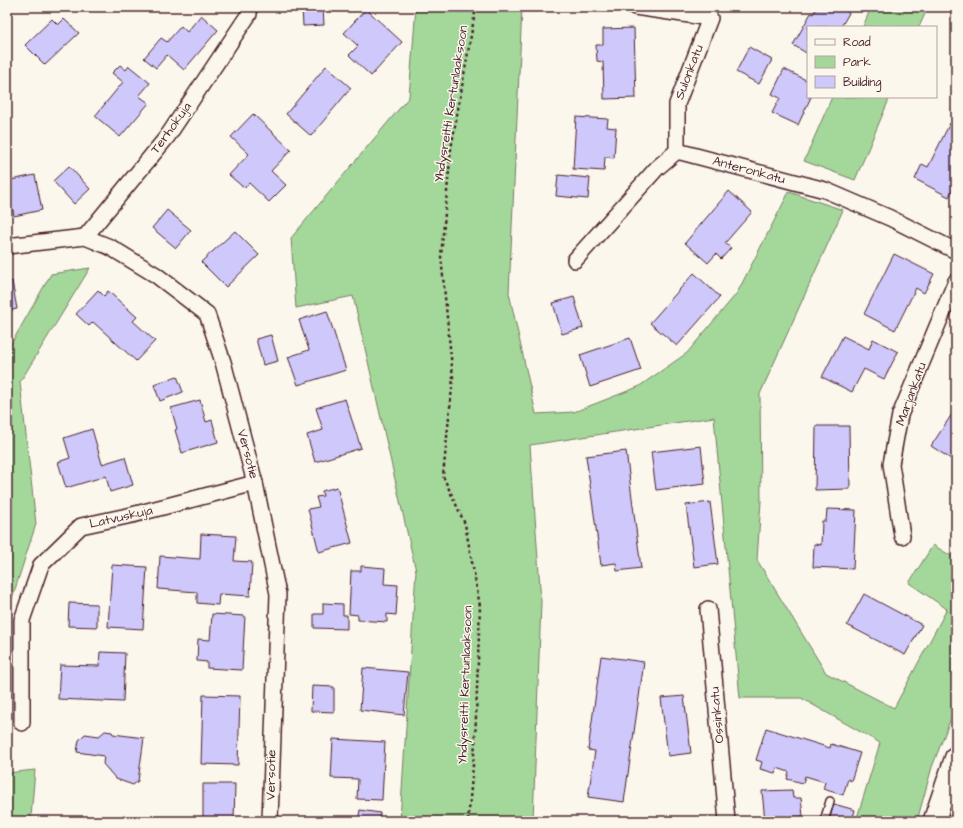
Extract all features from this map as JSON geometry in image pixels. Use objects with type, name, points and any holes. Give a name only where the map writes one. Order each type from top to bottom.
[{"type":"street","name":"Sulonkatu","points":[[635,7],[713,13],[676,104],[677,151]]},
{"type":"street","name":"Terhokuja","points":[[85,237],[167,137],[249,14]]},
{"type":"street","name":"Anteronkatu","points":[[677,151],[824,190],[890,218],[956,251]]},
{"type":"street","points":[[575,260],[658,168],[677,151]]},
{"type":"street","name":"Versotie","points":[[7,246],[85,237],[110,247],[149,271],[207,314],[223,362],[255,483],[278,594],[270,820]]},
{"type":"street","name":"Marjankatu","points":[[902,536],[891,464],[900,415],[956,281]]},
{"type":"street","name":"Latvuskuja","points":[[22,723],[22,620],[41,565],[82,526],[132,515],[255,483]]},
{"type":"street","name":"Ossinkatu","points":[[708,609],[727,821]]},
{"type":"street","points":[[934,821],[956,757]]},
{"type":"lane","points":[[824,821],[830,801]]},
{"type":"path","name":"Yhdysreitti Kertunlaaksoon","points":[[468,821],[475,743],[480,606],[465,524],[443,476],[453,378],[441,256],[451,149],[476,7]]},
{"type":"green space","points":[[416,7],[522,7],[509,293],[536,414],[574,412],[638,387],[687,353],[737,293],[789,192],[843,210],[760,394],[761,501],[757,560],[826,673],[894,708],[947,609],[909,583],[933,545],[956,559],[956,705],[932,767],[917,821],[856,821],[880,743],[801,698],[740,698],[714,417],[530,445],[541,602],[533,821],[400,821],[416,571],[353,296],[296,308],[291,238],[409,97]]},
{"type":"green space","points":[[871,7],[928,7],[919,26],[863,26]]},
{"type":"green space","points":[[832,98],[890,98],[855,180],[804,161]]},
{"type":"green space","points":[[90,268],[20,382],[36,524],[7,614],[7,351],[51,274]]},
{"type":"green space","points":[[35,770],[31,817],[66,821],[7,821],[7,773]]},
{"type":"building","points":[[302,7],[323,7],[324,25],[303,26]]},
{"type":"building","points":[[817,7],[840,7],[849,13],[842,26],[807,26],[807,53],[793,45],[811,13],[813,14]]},
{"type":"building","points":[[366,9],[402,42],[371,76],[349,55],[358,46],[344,33]]},
{"type":"building","points":[[201,15],[218,30],[184,70],[167,55],[156,68],[144,58],[161,38],[167,42],[181,26],[187,32]]},
{"type":"building","points":[[52,19],[58,25],[64,19],[79,33],[45,65],[25,45]]},
{"type":"building","points":[[634,28],[636,98],[604,99],[603,62],[597,61],[596,45],[603,45],[603,29]]},
{"type":"building","points":[[749,47],[772,60],[759,84],[736,72]]},
{"type":"building","points":[[120,65],[126,70],[129,66],[150,83],[139,96],[149,103],[120,137],[95,116],[123,82],[112,73]]},
{"type":"building","points":[[326,66],[351,88],[311,136],[286,114]]},
{"type":"building","points":[[784,69],[807,80],[807,98],[811,98],[798,125],[772,113],[780,98],[772,94]]},
{"type":"building","points":[[253,114],[291,150],[271,171],[286,185],[269,202],[249,183],[244,188],[229,175],[249,154],[231,137]]},
{"type":"building","points":[[576,117],[608,119],[607,127],[616,128],[614,158],[605,157],[604,171],[573,169]]},
{"type":"building","points":[[950,123],[956,127],[956,183],[949,197],[915,179],[922,164],[928,167]]},
{"type":"building","points":[[69,166],[90,189],[74,204],[53,181]]},
{"type":"building","points":[[7,172],[9,172],[11,180],[35,175],[42,210],[14,216],[13,210],[7,211]]},
{"type":"building","points":[[558,175],[590,178],[588,199],[556,196]]},
{"type":"building","points":[[729,191],[752,212],[725,243],[731,248],[721,259],[716,254],[708,263],[685,243]]},
{"type":"building","points":[[167,210],[191,230],[176,248],[152,228]]},
{"type":"building","points":[[235,231],[259,255],[226,287],[201,262]]},
{"type":"building","points":[[894,254],[934,274],[924,293],[916,288],[895,330],[864,314]]},
{"type":"building","points":[[694,273],[720,297],[677,346],[650,323]]},
{"type":"building","points":[[12,281],[17,309],[7,311],[7,282]]},
{"type":"building","points":[[98,290],[104,296],[108,291],[137,317],[133,321],[155,341],[136,361],[93,322],[89,326],[76,314]]},
{"type":"building","points":[[574,297],[583,328],[562,334],[553,303]]},
{"type":"building","points":[[327,311],[346,370],[298,385],[288,357],[309,350],[299,320]]},
{"type":"building","points":[[271,335],[278,361],[263,365],[256,339]]},
{"type":"building","points":[[843,336],[869,349],[873,339],[898,352],[884,379],[864,369],[852,392],[822,377]]},
{"type":"building","points":[[630,338],[641,370],[590,387],[580,355]]},
{"type":"building","points":[[177,376],[183,392],[160,401],[154,385]]},
{"type":"building","points":[[345,399],[361,448],[315,462],[307,435],[323,430],[316,408]]},
{"type":"building","points":[[200,400],[206,422],[212,420],[218,442],[182,453],[175,430],[177,429],[171,408]]},
{"type":"building","points":[[956,408],[956,458],[954,461],[931,446]]},
{"type":"building","points":[[816,426],[849,426],[850,489],[815,490]]},
{"type":"building","points":[[92,429],[102,464],[125,457],[133,485],[110,492],[106,476],[66,488],[58,462],[70,458],[64,438]]},
{"type":"building","points":[[701,446],[705,484],[656,490],[651,452]]},
{"type":"building","points":[[626,451],[641,568],[617,571],[616,563],[601,565],[586,456]]},
{"type":"building","points":[[337,487],[352,543],[319,552],[308,509],[319,507],[316,497],[323,496],[322,491]]},
{"type":"building","points":[[710,502],[718,564],[694,567],[686,505]]},
{"type":"building","points":[[827,509],[856,510],[853,569],[813,567],[814,544],[821,545],[822,521],[826,521]]},
{"type":"building","points":[[201,534],[236,536],[234,561],[252,562],[250,596],[219,594],[218,605],[197,603],[197,592],[158,589],[160,556],[200,559]]},
{"type":"building","points":[[112,565],[147,567],[143,629],[108,627]]},
{"type":"building","points":[[361,566],[385,568],[384,584],[398,585],[396,615],[387,614],[387,622],[358,620],[358,615],[349,614],[351,571],[361,571]]},
{"type":"building","points":[[864,594],[922,625],[905,655],[847,625]]},
{"type":"building","points":[[69,603],[97,604],[97,627],[68,626]]},
{"type":"building","points":[[323,603],[343,604],[343,615],[347,615],[347,629],[314,628],[314,614],[323,614]]},
{"type":"building","points":[[212,614],[245,616],[242,670],[207,668],[207,662],[197,661],[198,639],[210,640]]},
{"type":"building","points":[[100,652],[125,653],[123,702],[58,699],[60,665],[99,666]]},
{"type":"building","points":[[601,656],[644,662],[624,802],[588,797],[595,751],[588,750]]},
{"type":"building","points":[[363,668],[408,672],[404,715],[360,710]]},
{"type":"building","points":[[312,686],[334,687],[334,712],[311,711]]},
{"type":"building","points":[[203,695],[240,696],[238,765],[201,764]]},
{"type":"building","points":[[684,696],[691,753],[668,756],[661,698]]},
{"type":"building","points":[[766,728],[830,748],[831,744],[860,753],[851,781],[848,779],[843,795],[823,789],[825,782],[805,776],[803,783],[787,779],[789,772],[777,768],[775,773],[760,769],[762,762],[756,760]]},
{"type":"building","points":[[105,731],[112,732],[113,734],[144,738],[138,781],[133,785],[116,779],[103,764],[104,756],[77,752],[79,740],[85,734],[99,736]]},
{"type":"building","points":[[333,739],[385,742],[382,800],[357,799],[358,779],[331,778]]},
{"type":"building","points":[[203,784],[235,784],[234,821],[203,821]]},
{"type":"building","points":[[792,790],[793,798],[801,798],[803,816],[794,817],[794,821],[765,821],[762,791]]},
{"type":"building","points":[[834,804],[855,810],[852,821],[829,821]]},
{"type":"building","points":[[360,810],[380,813],[379,821],[358,821]]}]
